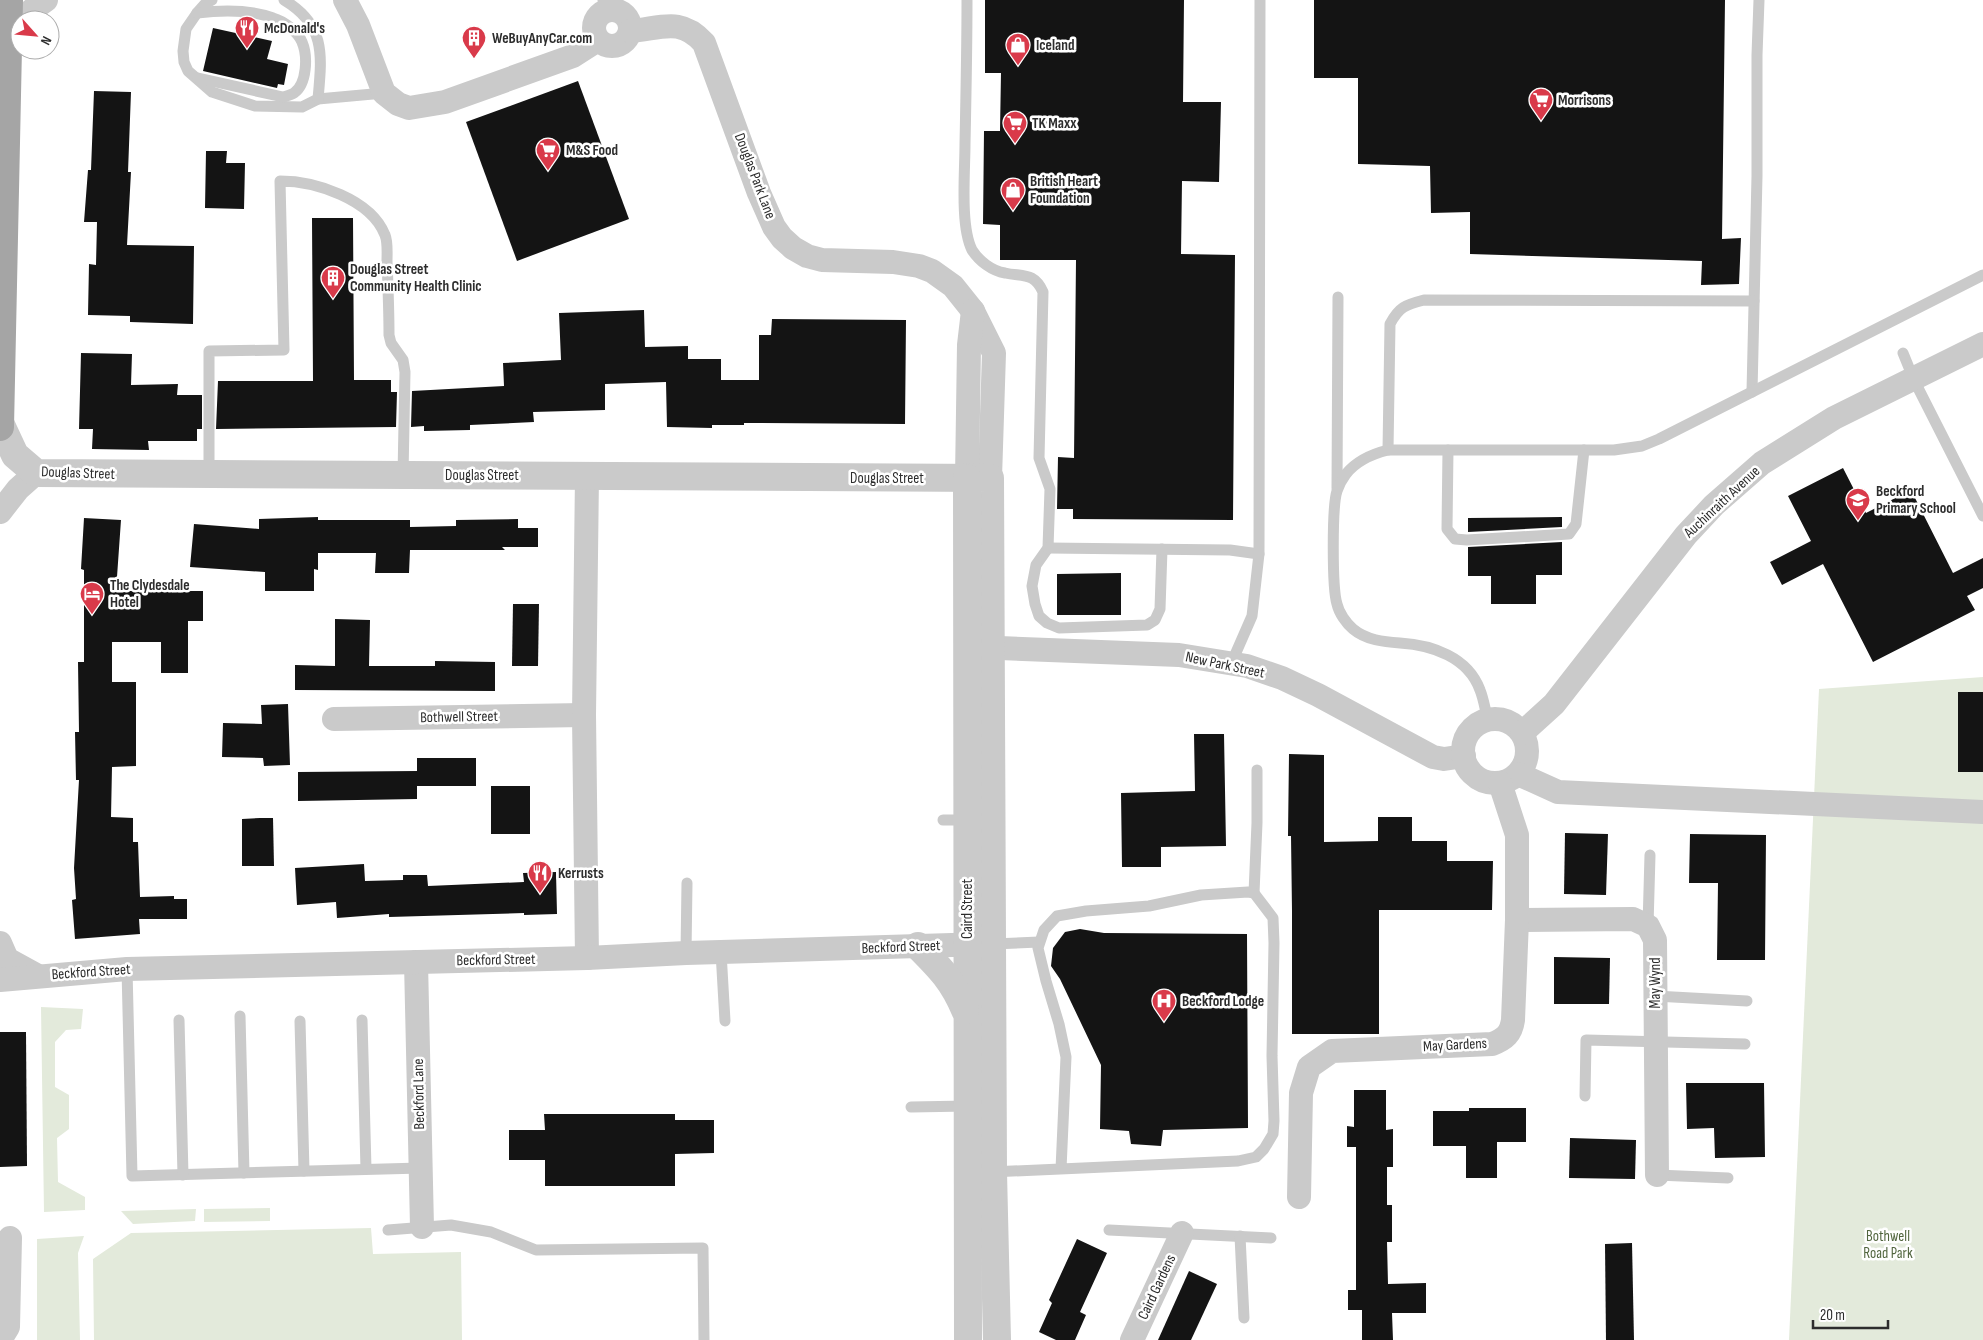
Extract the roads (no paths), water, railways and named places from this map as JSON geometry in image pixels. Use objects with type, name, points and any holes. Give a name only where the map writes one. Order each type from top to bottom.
[{"type":"main road","points":[[1,426],[8,0]]},
{"type":"street","points":[[32,10],[46,0]]},
{"type":"street","points":[[345,0],[358,25],[384,94],[398,104],[409,108],[445,102],[573,56],[598,40]]},
{"type":"street","points":[[604,6],[623,14],[629,23],[630,30],[625,40],[615,46],[609,46],[598,40],[595,35],[595,24],[604,6]]},
{"type":"street","name":"Douglas Park Lane","points":[[630,30],[660,25],[674,25],[693,33],[704,43],[759,193],[774,227],[793,248],[807,256],[822,260],[894,262],[919,266],[932,271],[953,286],[973,311],[969,345],[978,478]]},
{"type":"street","points":[[8,53],[10,49]]},
{"type":"street","name":"Auchinraith Avenue","points":[[1522,733],[1554,704],[1667,558],[1714,505],[1762,463],[1834,418],[1914,380],[1983,344]]},
{"type":"street","name":"Douglas Street","points":[[1,426],[15,455],[36,474],[978,478]]},
{"type":"street","points":[[0,512],[18,489],[36,474]]},
{"type":"street","points":[[587,476],[584,715],[587,958]]},
{"type":"street","name":"Caird Street","points":[[968,1340],[980,1172],[978,478]]},
{"type":"street","name":"Caird Street","points":[[979,647],[955,820],[980,944],[968,1016],[968,1106],[980,1172],[997,1340]]},
{"type":"street","name":"New Park Street","points":[[979,647],[1179,655],[1247,666],[1282,678],[1318,695],[1434,757],[1444,759],[1464,756]]},
{"type":"street","name":"Bothwell Street","points":[[334,719],[584,715]]},
{"type":"street","points":[[1509,779],[1522,768],[1527,754],[1522,733],[1517,727],[1503,720],[1488,720],[1480,723],[1469,734],[1463,748],[1468,770],[1486,782],[1509,779],[1558,792],[1983,812]]},
{"type":"street","name":"May Gardens","points":[[1299,1197],[1301,1093],[1309,1067],[1332,1051],[1492,1044],[1502,1040],[1512,1031],[1514,1020],[1517,920],[1517,835],[1509,779]]},
{"type":"street","points":[[1517,920],[1633,918],[1648,926]]},
{"type":"street","name":"May Wynd","points":[[1648,926],[1655,940],[1657,1175]]},
{"type":"street","points":[[0,943],[7,959],[38,976]]},
{"type":"street","name":"Beckford Street","points":[[0,980],[127,969],[587,958],[980,944]]},
{"type":"street","points":[[918,946],[948,976],[958,992],[968,1016]]},
{"type":"street","name":"Beckford Lane","points":[[416,962],[422,1227]]},
{"type":"street","name":"Caird Gardens","points":[[1132,1340],[1182,1234]]},
{"type":"street","points":[[0,1340],[8,1327],[10,1238]]},
{"type":"lane","points":[[212,0],[205,4],[186,29],[182,51],[188,71],[212,92],[255,106],[302,107],[318,99],[384,94]]},
{"type":"lane","points":[[284,0],[297,8],[309,20],[316,33],[319,48],[318,99]]},
{"type":"lane","points":[[967,0],[964,180],[966,234],[973,251],[985,265],[1006,274],[1030,276],[1039,284],[1043,292],[1039,458],[1050,489],[1048,548],[1036,565],[1032,586],[1039,616],[1047,623],[1059,628],[1146,625],[1154,620],[1160,610],[1162,549]]},
{"type":"lane","points":[[1231,664],[1252,616],[1258,554],[1260,0]]},
{"type":"lane","points":[[1752,392],[1759,0]]},
{"type":"lane","points":[[194,77],[283,97],[293,93],[301,85],[305,58],[302,42],[288,26],[275,18],[252,13],[216,11],[197,13]]},
{"type":"lane","points":[[209,474],[209,351],[284,350],[280,181],[293,181],[317,186],[343,195],[362,207],[377,222],[386,236],[391,343],[403,360],[406,372],[403,475]]},
{"type":"lane","points":[[1337,492],[1345,475],[1357,463],[1372,454],[1388,450],[1614,450],[1642,446],[1983,275]]},
{"type":"lane","points":[[1338,297],[1337,492],[1334,514],[1334,591],[1337,605],[1344,619],[1354,630],[1367,638],[1383,642],[1429,647],[1451,656],[1464,667],[1480,689],[1488,720]]},
{"type":"lane","points":[[1388,450],[1390,324],[1397,310],[1409,304],[1424,300],[1754,302]]},
{"type":"lane","points":[[1903,352],[1914,380],[1983,516]]},
{"type":"lane","points":[[1448,450],[1447,529],[1455,539],[1467,540],[1569,534],[1576,524],[1584,450]]},
{"type":"lane","points":[[1048,548],[1230,550],[1258,554]]},
{"type":"lane","points":[[980,1172],[1238,1160],[1256,1157],[1269,1142],[1273,1134],[1274,1121],[1272,1056],[1274,934],[1273,918],[1254,893],[1257,770]]},
{"type":"lane","points":[[1648,926],[1650,856]]},
{"type":"lane","points":[[686,953],[687,883]]},
{"type":"lane","points":[[1061,1168],[1066,1057],[1038,948],[1044,930],[1057,916],[1086,911],[1149,906],[1201,894],[1254,893]]},
{"type":"lane","points":[[980,944],[1039,942]]},
{"type":"lane","points":[[721,952],[725,1021]]},
{"type":"lane","points":[[127,969],[132,1176],[421,1168]]},
{"type":"lane","points":[[1656,996],[1747,1001]]},
{"type":"lane","points":[[240,1016],[244,1173]]},
{"type":"lane","points":[[179,1020],[183,1175]]},
{"type":"lane","points":[[362,1020],[366,1170]]},
{"type":"lane","points":[[300,1021],[304,1171]]},
{"type":"lane","points":[[1585,1096],[1586,1040],[1745,1044]]},
{"type":"lane","points":[[911,1107],[968,1106]]},
{"type":"lane","points":[[1657,1175],[1728,1178]]},
{"type":"lane","points":[[388,1230],[451,1225],[491,1232],[536,1250],[702,1248],[704,1340]]},
{"type":"lane","points":[[1109,1230],[1271,1238]]},
{"type":"lane","points":[[1240,1236],[1244,1318]]},
{"type":"place","name":"McDonald's","points":[[247,49]]},
{"type":"place","name":"WeBuyAnyCar.com","points":[[474,59]]},
{"type":"place","name":"Iceland","points":[[1018,66]]},
{"type":"place","name":"Morrisons","points":[[1541,121]]},
{"type":"place","name":"TK Maxx","points":[[1015,144]]},
{"type":"place","name":"M&S Food","points":[[548,171]]},
{"type":"place","name":"British Heart Foundation","points":[[1013,211]]},
{"type":"place","name":"Douglas Street Community Health Clinic","points":[[333,299]]},
{"type":"place","name":"Beckford Primary School","points":[[1858,521]]},
{"type":"place","name":"The Clydesdale Hotel","points":[[92,615]]},
{"type":"place","name":"Kerrusts","points":[[540,894]]},
{"type":"place","name":"Beckford Lodge","points":[[1164,1022]]},
{"type":"park label","name":"Bothwell Road Park","points":[[1888,1244]]}]
